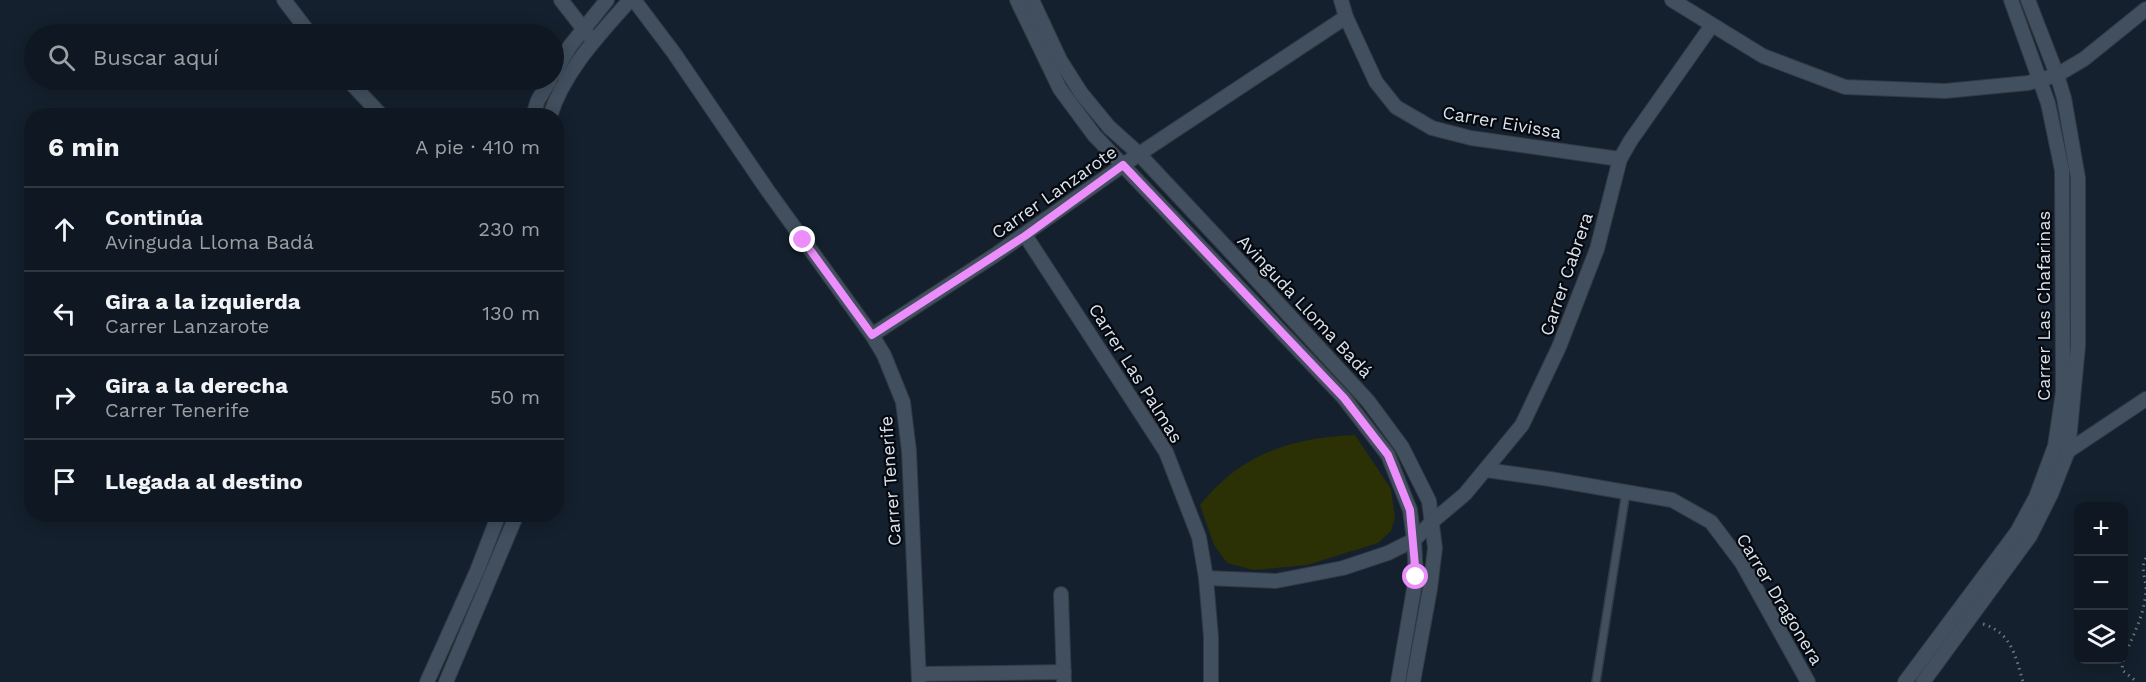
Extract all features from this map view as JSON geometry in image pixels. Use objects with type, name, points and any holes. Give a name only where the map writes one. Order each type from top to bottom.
[{"type":"street","points":[[284,0],[302,24]]},
{"type":"street","points":[[561,0],[593,41]]},
{"type":"street","points":[[564,56],[607,0]]},
{"type":"street","points":[[564,83],[593,41],[630,0]]},
{"type":"street","name":"Carrer Tenerife","points":[[634,0],[663,37],[884,355],[903,402],[909,451],[919,678]]},
{"type":"street","name":"Avinguda Lloma Badá","points":[[1017,0],[1060,89],[1094,135],[1350,406],[1388,455],[1410,510],[1416,577],[1398,682]]},
{"type":"street","name":"Avinguda Lloma Badá","points":[[1032,0],[1060,60],[1081,93],[1109,127],[1138,154],[1368,401],[1402,447],[1429,501],[1435,548],[1413,682]]},
{"type":"street","name":"Carrer Eivissa","points":[[1341,0],[1346,17],[1376,82],[1396,107],[1432,128],[1471,138],[1620,159]]},
{"type":"street","points":[[1672,0],[1763,56],[1845,87],[1945,91],[2028,83],[2057,75],[2084,59],[2146,9]]},
{"type":"street","name":"Carrer Las Chafarinas","points":[[1905,682],[2017,532],[2062,448],[2062,170],[2041,79],[2012,0]]},
{"type":"street","name":"Carrer Las Chafarinas","points":[[1923,682],[2030,536],[2051,494],[2062,448],[2078,346],[2078,178],[2064,98],[2028,0]]},
{"type":"street","name":"Carrer Lanzarote","points":[[872,335],[1025,236],[1138,154],[1169,136],[1346,17]]},
{"type":"street","name":"Carrer Cabrera","points":[[1206,578],[1276,581],[1342,568],[1388,553],[1414,540],[1465,494],[1522,425],[1559,347],[1597,249],[1620,159],[1712,26]]},
{"type":"street","points":[[357,90],[374,108]]},
{"type":"street","points":[[536,108],[544,90]]},
{"type":"street","points":[[552,108],[559,90]]},
{"type":"street","name":"Carrer Las Palmas","points":[[1025,236],[1166,452],[1199,537],[1206,578],[1211,637],[1211,682]]},
{"type":"street","points":[[2062,448],[2146,399]]},
{"type":"street","name":"Carrer Dragonera","points":[[1486,470],[1672,500],[1711,522],[1742,563],[1808,682]]},
{"type":"street","points":[[427,682],[477,571],[496,522]]},
{"type":"street","points":[[446,682],[514,522]]},
{"type":"street","points":[[919,678],[1064,677],[1061,594]]},
{"type":"lane","points":[[1596,682],[1626,492]]},
{"type":"path","points":[[2128,647],[2137,628],[2146,590],[2142,565],[2146,558]]},
{"type":"path","points":[[1969,620],[1988,625],[2005,636],[2015,653],[2023,682]]},
{"type":"path","points":[[2122,664],[2122,670],[2137,682]]},
{"type":"green space","points":[[1355,435],[1391,489],[1395,518],[1391,531],[1378,543],[1307,565],[1254,570],[1227,563],[1214,545],[1200,505],[1216,487],[1251,461],[1269,452],[1310,440]]},
{"type":"route","points":[[803,240],[872,335],[1025,236],[1123,165],[1344,398],[1388,455],[1410,510],[1416,577]]}]
